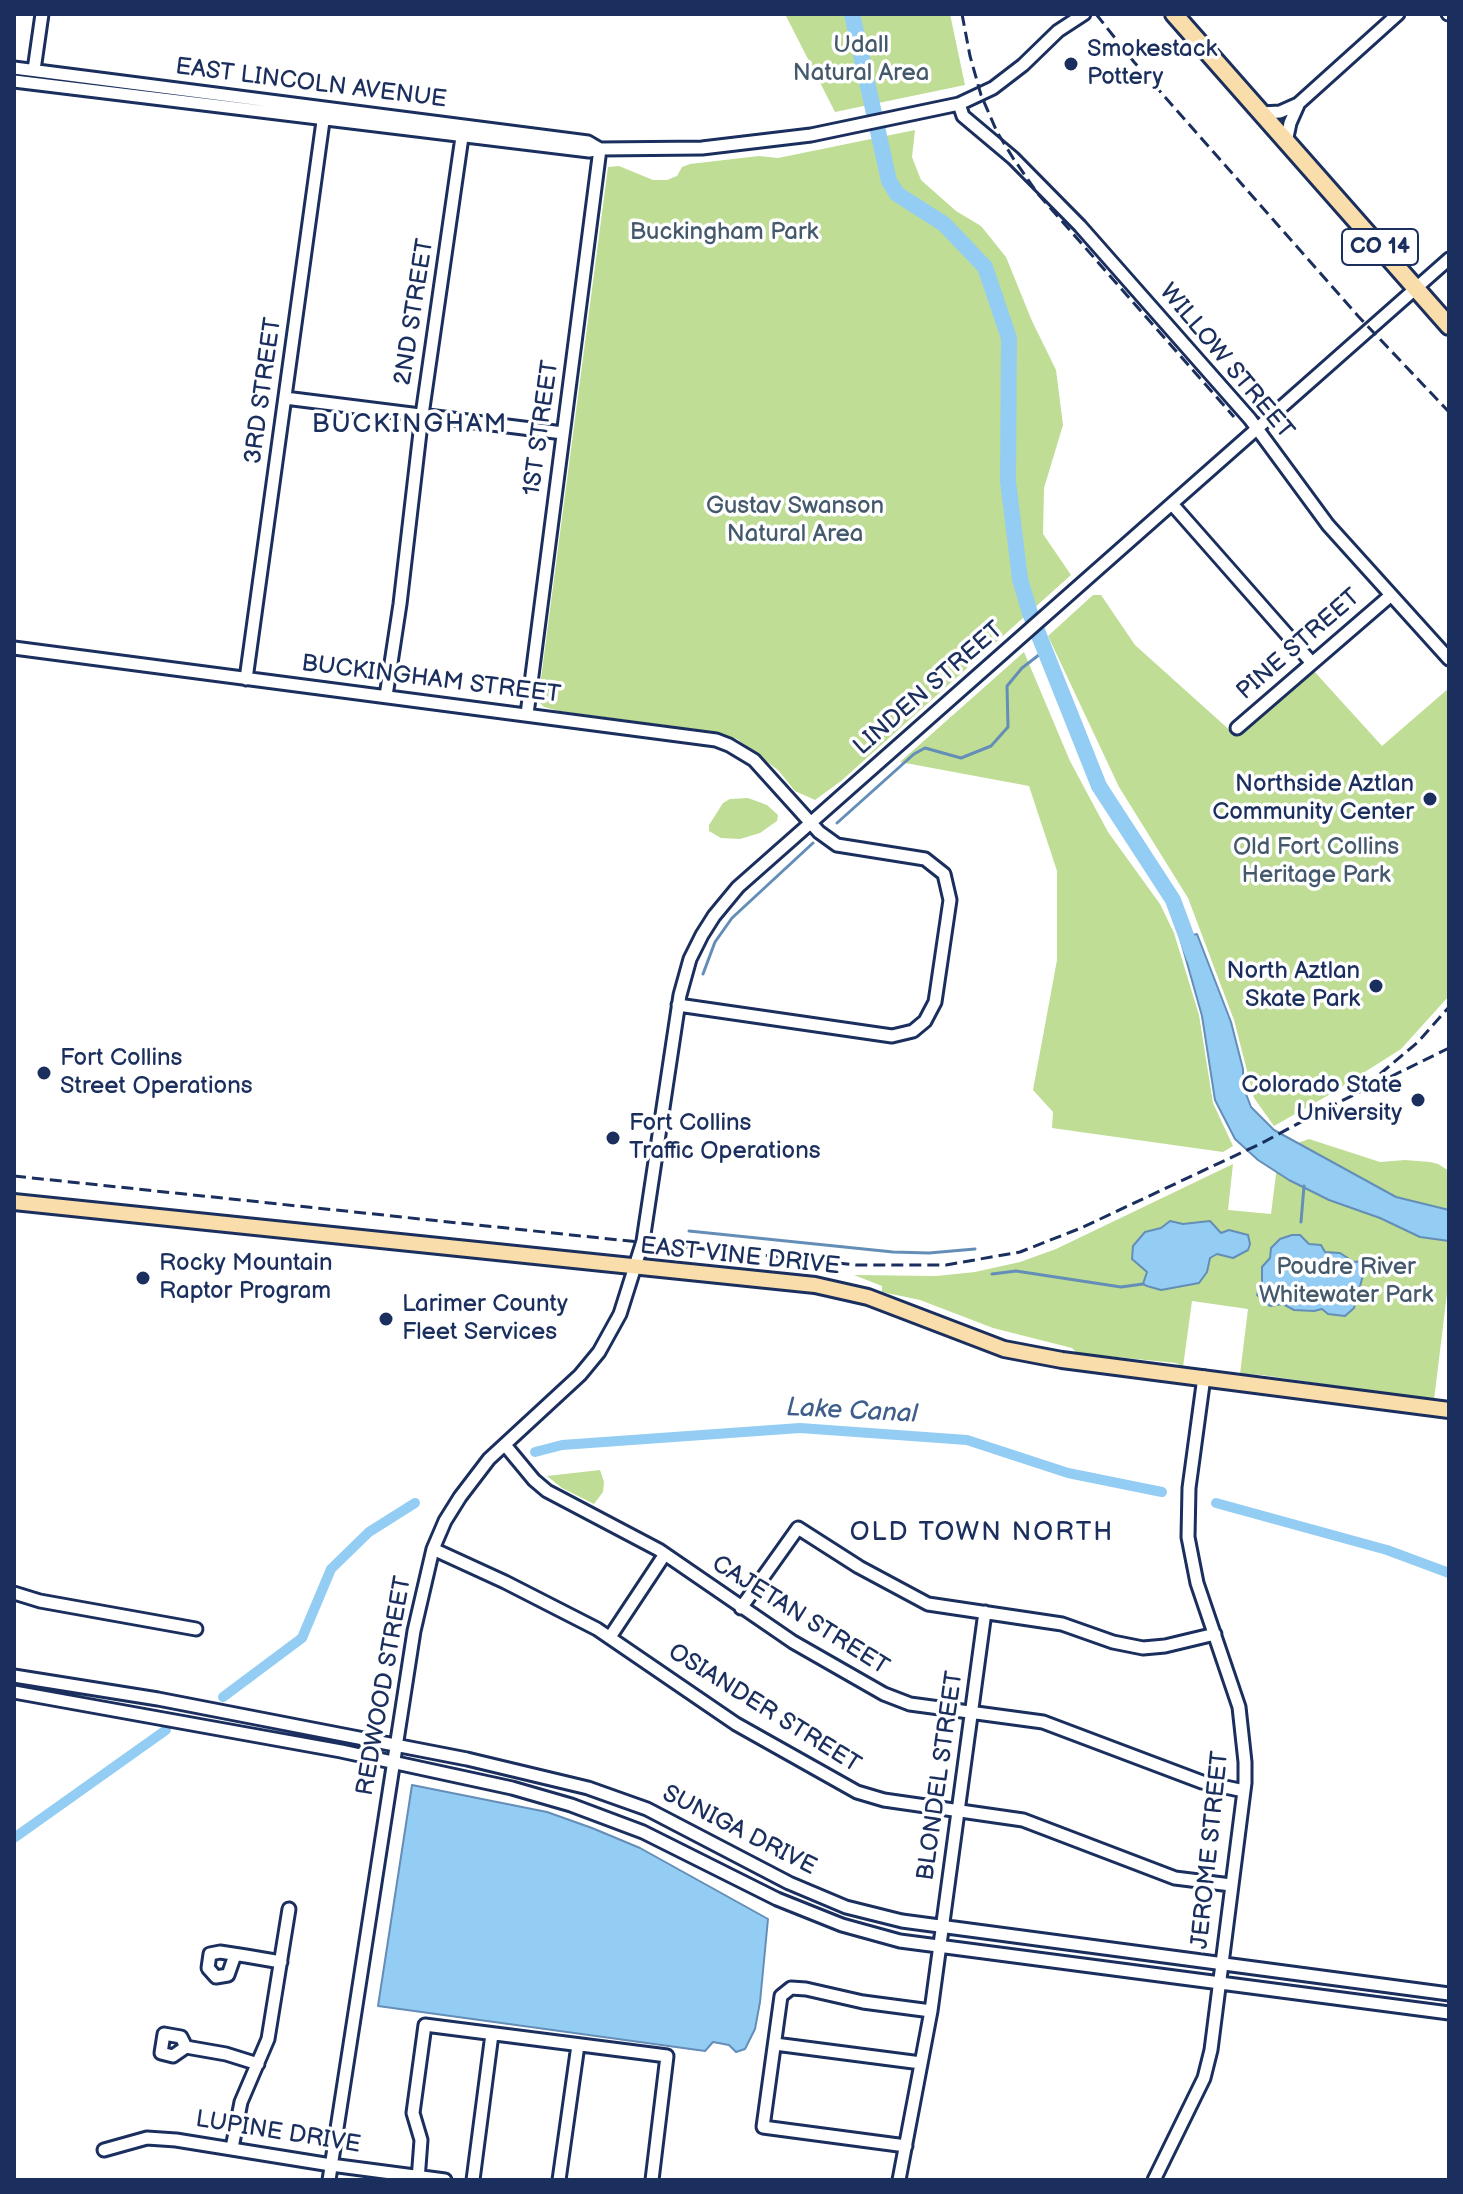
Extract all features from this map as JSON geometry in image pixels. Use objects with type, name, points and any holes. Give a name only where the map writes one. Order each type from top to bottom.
[{"type":"highway","name":"CO 14","points":[[1174,14],[1449,326]]},
{"type":"main road","name":"EAST VINE DRIVE","points":[[14,1202],[847,1290],[1004,1349],[1062,1360],[1449,1410]]},
{"type":"street","points":[[34,70],[42,14]]},
{"type":"street","name":"EAST LINCOLN AVENUE","points":[[1058,31],[1068,14]]},
{"type":"street","name":"EAST LINCOLN AVENUE","points":[[14,68],[324,113],[588,142],[600,149],[702,148],[777,141],[959,104],[993,88],[1023,65],[1058,31],[1084,14]]},
{"type":"street","points":[[1261,113],[1280,112],[1298,104],[1398,14]]},
{"type":"street","name":"EAST LINCOLN AVENUE","points":[[14,81],[257,113],[324,113]]},
{"type":"street","name":"WILLOW STREET","points":[[959,104],[963,116],[1013,158],[1080,226],[1257,429],[1328,525],[1449,659]]},
{"type":"street","points":[[1286,142],[1298,104]]},
{"type":"street","name":"3RD STREET","points":[[246,679],[324,113]]},
{"type":"street","name":"2ND STREET","points":[[386,696],[463,130]]},
{"type":"street","name":"1ST STREET","points":[[527,714],[600,149]]},
{"type":"street","name":"LINDEN STREET","points":[[636,1267],[643,1241],[678,1005],[690,959],[714,916],[738,887],[1449,259]]},
{"type":"street","points":[[285,398],[563,433]]},
{"type":"street","points":[[1172,504],[1312,663]]},
{"type":"street","name":"PINE STREET","points":[[1237,728],[1390,596]]},
{"type":"street","name":"BUCKINGHAM STREET","points":[[14,648],[701,737],[729,745],[754,760],[824,837],[837,845],[925,859],[944,874],[950,900],[935,1002],[925,1021],[913,1031],[892,1036],[678,1005]]},
{"type":"street","name":"REDWOOD STREET","points":[[329,2180],[414,1631],[433,1549],[445,1521],[489,1459],[557,1399],[599,1352],[620,1314],[636,1267]]},
{"type":"street","name":"JEROME STREET","points":[[1154,2180],[1204,2078],[1211,2050],[1244,1791],[1245,1762],[1239,1707],[1197,1583],[1188,1537],[1187,1511],[1204,1377]]},
{"type":"street","name":"CAJETAN STREET","points":[[505,1445],[547,1491],[665,1554],[793,1642],[895,1700],[1043,1722],[1202,1782],[1244,1791]]},
{"type":"street","points":[[741,1608],[798,1528],[916,1600],[1062,1624],[1113,1642],[1143,1648],[1215,1634]]},
{"type":"street","name":"OSIANDER STREET","points":[[433,1549],[505,1582],[610,1637],[736,1724],[857,1792],[884,1800],[1023,1820],[1175,1878],[1231,1885]]},
{"type":"street","points":[[610,1637],[665,1554]]},
{"type":"street","points":[[14,1593],[40,1601],[196,1629]]},
{"type":"street","name":"BLONDEL STREET","points":[[899,2180],[931,2011],[985,1612]]},
{"type":"street","name":"SUNIGA DRIVE","points":[[14,1676],[158,1699],[536,1773],[647,1809],[789,1883],[846,1907],[942,1928],[1449,1994]]},
{"type":"street","name":"SUNIGA DRIVE","points":[[14,1692],[247,1733],[512,1788],[571,1805],[643,1832],[763,1892],[842,1925],[900,1941],[1449,2013]]},
{"type":"street","points":[[232,2148],[241,2102],[268,2039],[289,1909]]},
{"type":"street","points":[[235,1955],[281,1962]]},
{"type":"street","points":[[906,2146],[763,2127],[781,1996],[791,1988],[806,1989],[863,2002],[931,2011]]},
{"type":"street","points":[[418,2178],[421,2140],[413,2113],[425,2025],[667,2056],[652,2180]]},
{"type":"street","points":[[473,2180],[492,2034]]},
{"type":"street","points":[[775,2044],[921,2063]]},
{"type":"street","points":[[559,2180],[578,2045]]},
{"type":"street","points":[[186,2047],[258,2064]]},
{"type":"street","name":"LUPINE DRIVE","points":[[104,2150],[147,2138],[176,2140],[445,2180]]},
{"type":"green space","name":"Udall Natural Area","points":[[785,14],[950,14],[965,85],[835,112]]},
{"type":"green space","name":"Gustav Swanson Natural Area","points":[[915,130],[912,157],[921,180],[956,211],[981,226],[1006,257],[1056,370],[1063,425],[1044,488],[1043,534],[1071,575],[841,781],[815,800],[795,791],[778,770],[737,739],[702,730],[544,707],[538,701],[608,167],[619,166],[653,180],[667,180],[677,176],[682,167],[690,164],[759,156],[778,158]]},
{"type":"green space","name":"Old Fort Collins Heritage Park","points":[[1093,595],[1101,595],[1135,645],[1234,734],[1313,670],[1382,746],[1449,688],[1449,996],[1401,1049],[1274,1126],[1254,1098],[1234,1020],[1188,898],[1119,787],[1048,636]]},
{"type":"green space","points":[[1024,652],[1070,761],[1108,832],[1160,904],[1174,933],[1199,1015],[1213,1103],[1233,1146],[1223,1152],[1052,1128],[1053,1112],[1033,1090],[1057,960],[1057,871],[1029,786],[900,762]]},
{"type":"green space","points":[[748,798],[767,805],[778,815],[777,821],[760,833],[740,839],[721,838],[709,831],[709,825],[723,803],[730,799]]},
{"type":"green space","name":"Poudre River Whitewater Park","points":[[1309,1139],[1380,1162],[1430,1162],[1449,1171],[1449,1277],[1434,1400],[1240,1374],[1248,1309],[1192,1301],[1183,1367],[1176,1363],[1077,1353],[1072,1348],[993,1328],[920,1300],[882,1292],[882,1286],[854,1275],[936,1276],[975,1272],[1020,1262],[1056,1249],[1233,1164],[1228,1210],[1271,1214],[1278,1158],[1289,1146]]},
{"type":"green space","points":[[600,1470],[603,1492],[594,1504],[562,1488],[547,1476]]},
{"type":"water","points":[[1197,934],[1231,1022],[1243,1069],[1243,1086],[1251,1107],[1274,1130],[1396,1197],[1449,1210],[1449,1241],[1420,1237],[1380,1218],[1329,1200],[1258,1160],[1235,1139],[1215,1100],[1202,1016],[1180,938]]},
{"type":"water","points":[[1170,1221],[1183,1224],[1210,1221],[1221,1233],[1229,1230],[1248,1235],[1250,1244],[1248,1250],[1233,1258],[1217,1254],[1210,1258],[1207,1272],[1199,1283],[1161,1290],[1147,1286],[1143,1284],[1147,1272],[1132,1259],[1133,1246],[1145,1232],[1161,1228]]},
{"type":"water","points":[[1300,1235],[1309,1244],[1321,1245],[1325,1252],[1340,1253],[1354,1262],[1362,1261],[1365,1268],[1354,1308],[1345,1316],[1328,1314],[1322,1309],[1294,1310],[1283,1304],[1270,1306],[1257,1295],[1262,1283],[1262,1267],[1270,1258],[1271,1248],[1280,1239]]},
{"type":"water","points":[[412,1785],[547,1812],[592,1828],[640,1848],[768,1919],[760,2002],[755,2029],[745,2049],[736,2052],[729,2045],[713,2042],[705,2051],[378,2006]]},
{"type":"waterway","points":[[852,14],[889,181],[897,194],[944,224],[985,267],[1009,338],[1008,481],[1020,579],[1030,613],[1099,786],[1173,900],[1194,957]]},
{"type":"waterway","points":[[837,823],[914,754],[925,748],[961,758],[991,746],[1008,727],[1007,686],[1022,668],[1044,651]]},
{"type":"waterway","points":[[703,974],[715,942],[732,918],[813,843]]},
{"type":"waterway","points":[[1301,1222],[1304,1186]]},
{"type":"waterway","points":[[689,1231],[893,1252],[975,1249]]},
{"type":"waterway","points":[[992,1274],[1016,1271],[1121,1287],[1143,1284]]},
{"type":"waterway","name":"Lake Canal","points":[[535,1452],[562,1445],[800,1428],[967,1440],[1068,1473],[1162,1492]]},
{"type":"waterway","name":"Lake Canal","points":[[223,1697],[302,1638],[331,1569],[369,1532],[415,1503]]},
{"type":"waterway","name":"Lake Canal","points":[[1216,1503],[1387,1550],[1449,1573]]},
{"type":"waterway","name":"Lake Canal","points":[[14,1838],[166,1730]]},
{"type":"railway","points":[[962,14],[981,95],[997,132],[1013,158],[1038,194],[1234,417]]},
{"type":"railway","points":[[1096,14],[1134,62],[1358,316],[1449,412]]},
{"type":"railway","points":[[1380,1074],[1418,1042],[1449,1007]]},
{"type":"railway","points":[[14,1176],[856,1265],[946,1265],[1020,1252],[1081,1228],[1262,1143],[1449,1048]]},
{"type":"place","name":"Smokestack Pottery","points":[[1071,64]]},
{"type":"place","name":"Northside Aztlan Community Center","points":[[1430,799]]},
{"type":"place","name":"North Aztlan Skate Park","points":[[1376,986]]},
{"type":"place","name":"Fort Collins Street Operations","points":[[44,1073]]},
{"type":"place","name":"Colorado State University","points":[[1418,1100]]},
{"type":"place","name":"Fort Collins Traffic Operations","points":[[613,1138]]},
{"type":"place","name":"Rocky Mountain Raptor Program","points":[[143,1278]]},
{"type":"place","name":"Larimer County Fleet Services","points":[[386,1319]]},
{"type":"district","name":"BUCKINGHAM","points":[[410,425]]},
{"type":"district","name":"OLD TOWN NORTH","points":[[982,1533]]},
{"type":"park label","name":"Buckingham Park","points":[[724,233]]}]
